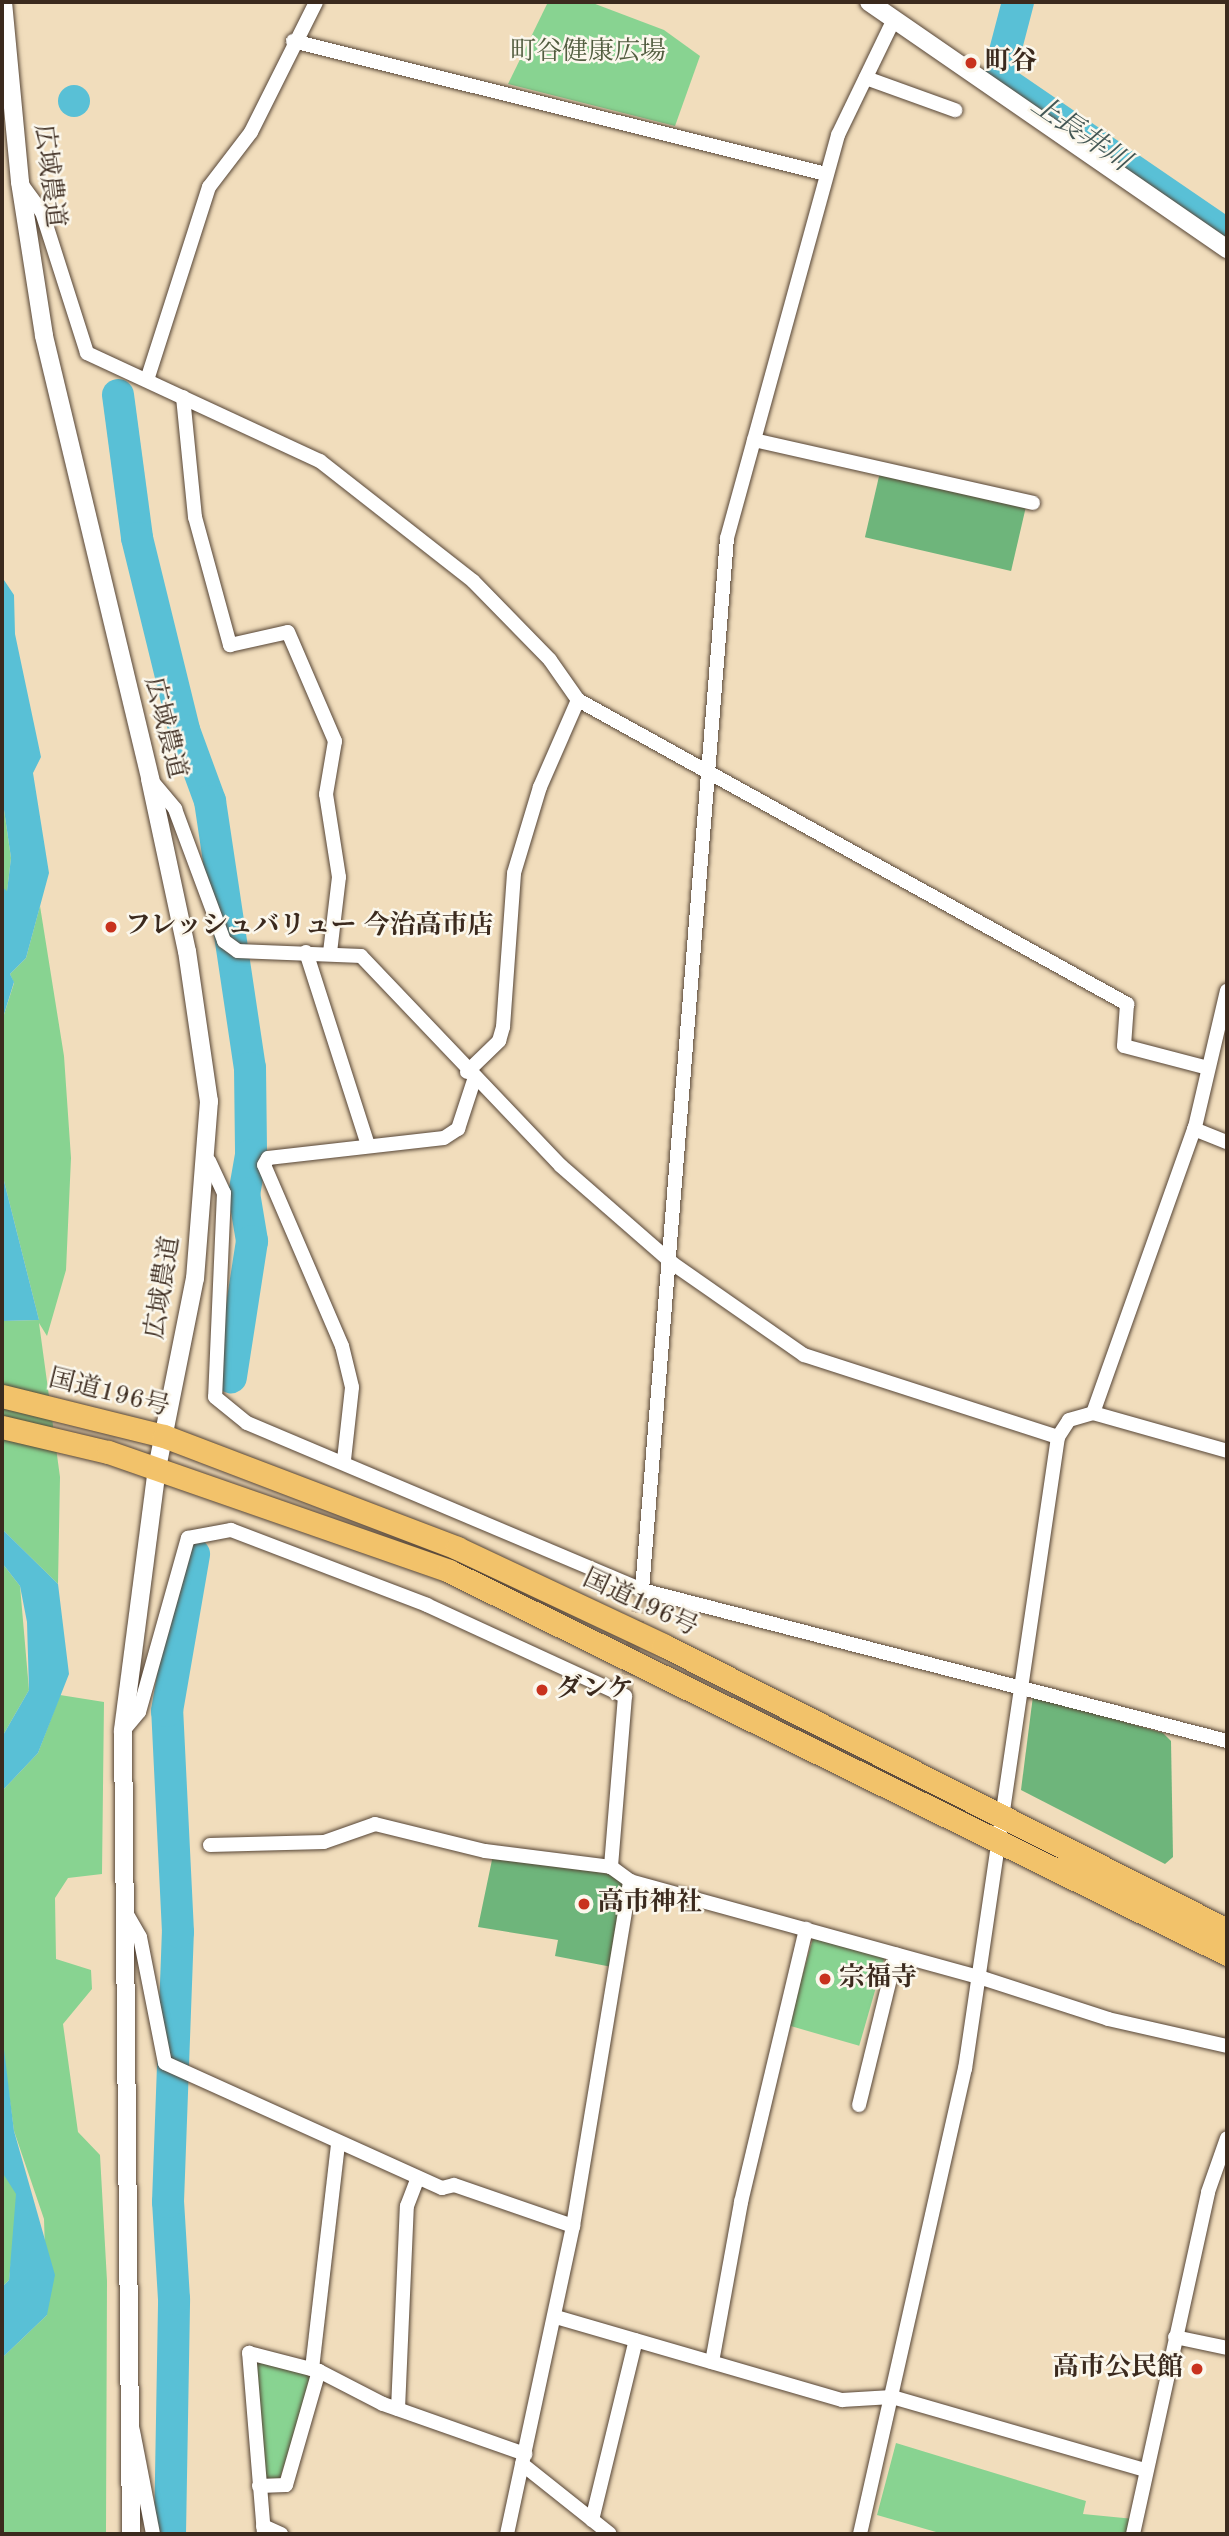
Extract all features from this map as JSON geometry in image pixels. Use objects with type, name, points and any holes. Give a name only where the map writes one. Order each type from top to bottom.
[{"type":"highway","name":"国道196号","points":[[2,1396],[164,1436],[457,1548],[1001,1812],[1227,1930]]},
{"type":"highway","name":"国道196号","points":[[2,1426],[108,1452],[449,1571],[1227,1954]]},
{"type":"street","name":"広域農道","points":[[3,2],[20,182],[44,336],[150,779],[189,964],[209,1101],[209,1161],[195,1278],[157,1468],[123,1731],[133,2431],[131,2534]]},
{"type":"street","points":[[147,380],[209,187],[251,132],[293,41],[316,2]]},
{"type":"street","points":[[869,2],[1227,249]]},
{"type":"street","points":[[642,1590],[672,1262],[706,773],[727,538],[826,174],[894,19]]},
{"type":"street","points":[[293,41],[826,174]]},
{"type":"street","points":[[866,78],[955,110]]},
{"type":"street","points":[[20,182],[42,212],[87,353],[320,461],[473,580],[550,660],[578,700],[1127,1004],[1124,1046],[1208,1068]]},
{"type":"street","points":[[183,397],[195,517],[230,645],[288,632],[335,741],[326,794],[339,877],[330,952]]},
{"type":"street","points":[[754,440],[1033,503]]},
{"type":"street","points":[[344,1460],[352,1387],[342,1346],[264,1164],[268,1158],[444,1138],[458,1129],[471,1076],[499,1041],[503,1027],[514,873],[540,788],[578,700]]},
{"type":"street","points":[[150,779],[175,809],[223,941],[238,951],[330,952],[361,956],[383,972],[471,1076],[672,1262],[804,1355],[1058,1437]]},
{"type":"street","points":[[306,952],[368,1145]]},
{"type":"street","points":[[1093,1413],[1194,1129],[1227,991]]},
{"type":"street","points":[[1194,1129],[1227,1142]]},
{"type":"street","points":[[209,1161],[224,1193],[215,1397],[247,1423],[344,1460],[642,1590],[1019,1684],[1227,1741]]},
{"type":"street","points":[[860,2534],[965,2069],[976,1976],[1058,1437],[1069,1420],[1093,1413],[1227,1451]]},
{"type":"street","points":[[123,1731],[139,1712],[188,1538],[231,1530],[427,1605],[625,1696],[611,1867]]},
{"type":"street","points":[[210,1845],[324,1842],[374,1824],[485,1850],[611,1867],[630,1881],[976,1976],[1108,2019],[1227,2046]]},
{"type":"street","points":[[507,2534],[573,2226],[630,1881]]},
{"type":"street","points":[[124,1911],[139,1937],[165,2063],[338,2145],[418,2178],[573,2226]]},
{"type":"street","points":[[712,2362],[741,2202],[806,1929]]},
{"type":"street","points":[[859,2105],[895,1954]]},
{"type":"street","points":[[1133,2534],[1175,2337],[1227,2138]]},
{"type":"street","points":[[259,2486],[286,2485],[315,2370],[338,2145]]},
{"type":"street","points":[[398,2409],[407,2206],[418,2178]]},
{"type":"street","points":[[555,2317],[842,2400],[892,2397],[1145,2470]]},
{"type":"street","points":[[1175,2337],[1227,2347]]},
{"type":"street","points":[[592,2520],[636,2340]]},
{"type":"street","points":[[281,2534],[263,2530],[249,2353],[315,2370],[398,2409],[524,2459],[610,2534]]},
{"type":"street","points":[[133,2431],[142,2451],[153,2534]]},
{"type":"green space","name":"町谷健康広場","points":[[548,2],[590,2],[664,30],[700,56],[675,126],[508,84]]},
{"type":"green space","points":[[880,472],[1026,506],[1011,571],[865,537]]},
{"type":"green space","points":[[2,796],[11,858],[7,892],[2,887]]},
{"type":"green space","points":[[40,906],[64,1056],[71,1158],[66,1270],[47,1336],[39,1323],[60,1477],[58,1584],[2,1529],[2,1321],[39,1320],[2,1173],[2,1021],[14,983],[10,974],[26,958]]},
{"type":"green space","points":[[2,1563],[20,1586],[29,1690],[2,1737]]},
{"type":"green space","points":[[60,1695],[104,1702],[102,1874],[68,1878],[55,1898],[56,1959],[91,1970],[92,1989],[63,2024],[78,2132],[100,2155],[107,2281],[106,2534],[2,2534],[2,2358],[47,2315],[44,2219],[14,2131],[2,2042],[2,1791],[38,1753]]},
{"type":"green space","points":[[1033,1696],[1163,1733],[1171,1741],[1173,1857],[1165,1864],[1021,1790]]},
{"type":"green space","points":[[493,1855],[610,1874],[626,1886],[612,1967],[555,1956],[558,1940],[478,1927]]},
{"type":"green space","points":[[814,1935],[885,1955],[859,2046],[788,2025]]},
{"type":"green space","points":[[2,2171],[19,2194],[9,2280],[2,2287]]},
{"type":"green space","points":[[254,2360],[313,2375],[280,2478],[262,2479]]},
{"type":"green space","points":[[896,2443],[1086,2501],[1083,2514],[1134,2519],[1131,2534],[943,2534],[877,2515]]},
{"type":"water","points":[[74,85],[85,90],[90,101],[85,112],[74,117],[63,112],[58,101],[63,90]]},
{"type":"water","points":[[2,577],[14,595],[15,634],[41,757],[33,773],[49,873],[26,958],[10,974],[14,982],[2,1021],[2,887],[7,891],[11,858],[2,796]]},
{"type":"water","points":[[2,1173],[39,1320],[2,1321]]},
{"type":"water","points":[[2,1529],[58,1584],[69,1674],[38,1753],[2,1791],[2,1737],[29,1690],[27,1622],[20,1586],[2,1563]]},
{"type":"water","points":[[2,2033],[14,2131],[55,2275],[47,2315],[2,2358],[2,2287],[9,2280],[16,2194],[2,2172]]},
{"type":"waterway","name":"上長井川","points":[[1018,2],[998,78],[1227,235]]},
{"type":"waterway","points":[[118,395],[137,538],[184,730],[210,801],[250,1068],[251,1155],[244,1193],[252,1241],[231,1377]]},
{"type":"waterway","points":[[170,2534],[174,2299],[168,2202],[178,1932],[167,1711],[194,1554]]},
{"type":"tunnel","points":[[625,1696],[642,1590]]},
{"type":"place","name":"町谷","points":[[971,63]]},
{"type":"place","name":"フレッシュバリュー 今治高市店","points":[[111,927]]},
{"type":"place","name":"ダンケ","points":[[542,1690]]},
{"type":"place","name":"高市神社","points":[[584,1904]]},
{"type":"place","name":"宗福寺","points":[[825,1979]]},
{"type":"place","name":"高市公民館","points":[[1197,2369]]}]
